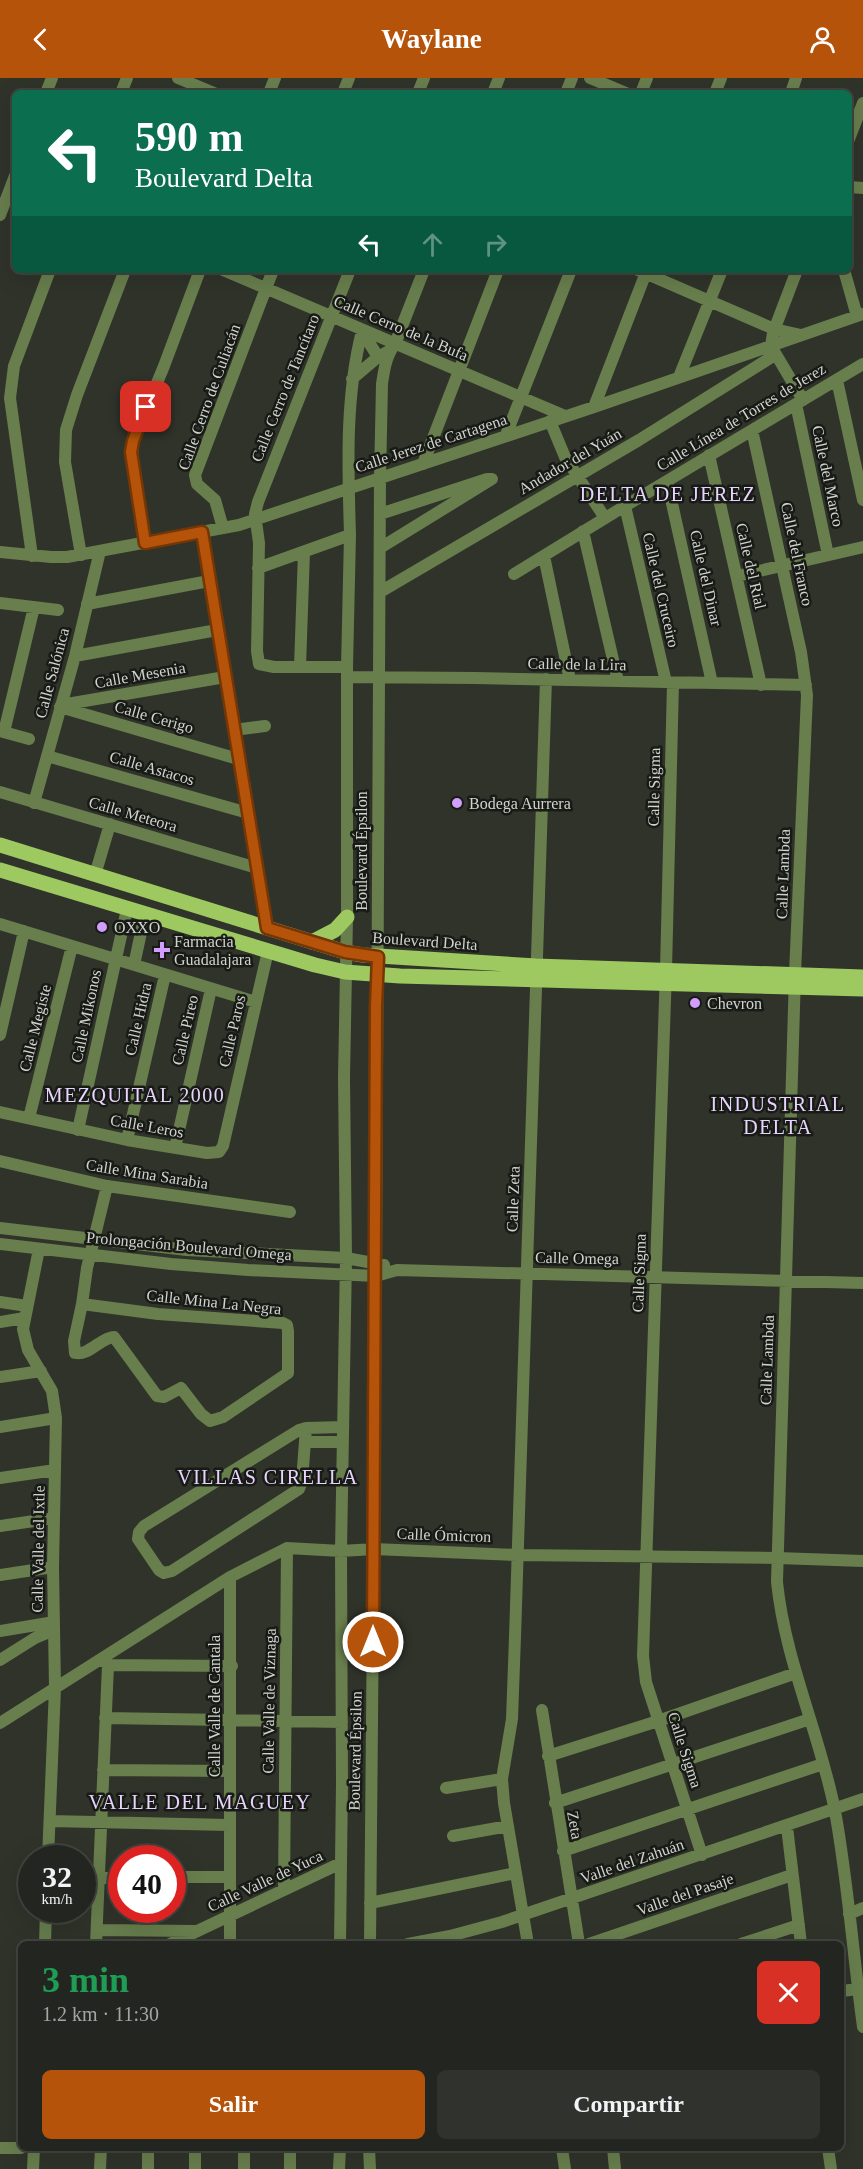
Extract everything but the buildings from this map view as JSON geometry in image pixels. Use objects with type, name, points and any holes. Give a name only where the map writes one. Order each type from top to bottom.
[{"type":"main road","name":"Boulevard Delta","points":[[0,845],[345,952],[536,972]]},
{"type":"main road","name":"Boulevard Delta","points":[[0,870],[267,951],[345,972],[377,975],[536,972],[796,980],[863,988]]},
{"type":"main road","points":[[128,909],[138,898],[177,907],[201,908]]},
{"type":"main road","points":[[312,942],[335,930],[347,916]]},
{"type":"main road","name":"Boulevard Delta","points":[[796,980],[863,976]]},
{"type":"street","points":[[178,78],[198,86]]},
{"type":"street","points":[[590,78],[619,90]]},
{"type":"street","points":[[852,133],[860,119],[863,103]]},
{"type":"street","points":[[0,215],[12,185]]},
{"type":"street","points":[[32,556],[10,398],[14,366],[49,273]]},
{"type":"street","points":[[81,555],[65,462],[66,430],[124,273]]},
{"type":"street","points":[[145,543],[132,465],[133,441],[199,273]]},
{"type":"street","name":"Calle Cerro de la Bufa","points":[[230,273],[332,316],[362,331],[387,351],[459,370],[565,416]]},
{"type":"street","name":"Calle Cerro de Culiacán","points":[[223,528],[215,500],[196,484],[195,475],[272,273]]},
{"type":"street","name":"Calle Cerro de Tancítaro","points":[[256,519],[258,502],[349,273]]},
{"type":"street","name":"Boulevard Épsilon","points":[[370,1941],[382,384],[387,351],[423,273]]},
{"type":"street","points":[[423,464],[497,273]]},
{"type":"street","points":[[506,435],[570,273]]},
{"type":"street","points":[[594,407],[642,273]]},
{"type":"street","points":[[647,273],[774,329],[801,335]]},
{"type":"street","points":[[679,377],[721,273]]},
{"type":"street","points":[[773,350],[774,329],[796,273]]},
{"type":"street","points":[[845,273],[860,315]]},
{"type":"street","name":"Calle Jerez de Cartagena","points":[[0,552],[51,557],[81,555],[223,528],[256,519],[679,377],[773,350],[801,335],[860,315]]},
{"type":"street","points":[[352,379],[387,351],[362,331]]},
{"type":"street","name":"Boulevard Épsilon","points":[[340,1941],[341,1551],[346,1273],[345,952],[350,535],[348,488],[352,379],[362,331]]},
{"type":"street","name":"Calle del Marco","points":[[773,350],[800,402],[828,555]]},
{"type":"street","name":"Andador del Yuán","points":[[380,592],[675,418],[773,350]]},
{"type":"street","name":"Calle Línea de Torres de Jerez","points":[[514,574],[863,364]]},
{"type":"street","points":[[837,380],[863,500]]},
{"type":"street","points":[[550,421],[557,442],[576,476],[605,518]]},
{"type":"street","name":"Calle del Franco","points":[[752,430],[783,565],[806,685]]},
{"type":"street","name":"Calle del Rial","points":[[709,455],[761,685]]},
{"type":"street","points":[[380,514],[487,478],[492,479],[380,549]]},
{"type":"street","name":"Calle del Dinar","points":[[667,481],[712,683]]},
{"type":"street","name":"Calle del Cruceiro","points":[[625,506],[669,682]]},
{"type":"street","points":[[256,519],[259,543],[258,568],[350,535]]},
{"type":"street","points":[[583,531],[618,681]]},
{"type":"street","points":[[202,532],[267,928]]},
{"type":"street","points":[[737,576],[863,548]]},
{"type":"street","name":"Calle Salónica","points":[[34,803],[75,656],[100,551]]},
{"type":"street","points":[[300,667],[304,552]]},
{"type":"street","points":[[544,556],[570,681]]},
{"type":"street","name":"Calle de la Lira","points":[[258,568],[256,651],[259,664],[379,677],[806,685]]},
{"type":"street","points":[[87,604],[209,580]]},
{"type":"street","points":[[0,603],[58,610]]},
{"type":"street","points":[[29,739],[2,732],[34,607]]},
{"type":"street","points":[[75,656],[217,630]]},
{"type":"street","name":"Calle Mesenia","points":[[61,706],[225,677]]},
{"type":"street","name":"Calle Zeta","points":[[528,1941],[502,1779],[512,1719],[546,679]]},
{"type":"street","name":"Calle Sigma","points":[[669,682],[665,976],[643,1663],[646,1682],[702,1855]]},
{"type":"street","name":"Calle Lambda","points":[[806,685],[777,1558],[779,1596],[796,1672],[834,1810],[863,2027]]},
{"type":"street","name":"Calle Cerigo","points":[[61,706],[238,759]]},
{"type":"street","points":[[234,730],[265,726]]},
{"type":"street","name":"Calle Astacos","points":[[47,756],[248,813]]},
{"type":"street","name":"Calle Meteora","points":[[0,792],[257,868]]},
{"type":"street","points":[[95,874],[110,824]]},
{"type":"street","name":"Calle Mikonos","points":[[78,1130],[128,909]]},
{"type":"street","points":[[134,965],[145,914]]},
{"type":"street","points":[[0,924],[256,1002]]},
{"type":"street","points":[[0,1035],[24,931]]},
{"type":"street","name":"Calle Megiste","points":[[29,1118],[72,946]]},
{"type":"street","name":"Calle Paros","points":[[219,1152],[223,1146],[267,951]]},
{"type":"street","name":"Calle Hidra","points":[[127,1140],[165,975]]},
{"type":"street","name":"Calle Pireo","points":[[175,1148],[211,989]]},
{"type":"street","name":"Calle Leros","points":[[0,1112],[127,1140],[207,1153],[219,1152]]},
{"type":"street","name":"Calle Mina Sarabia","points":[[0,1161],[107,1186],[290,1212]]},
{"type":"street","name":"Calle Mina La Negra","points":[[82,1304],[158,1314],[283,1323],[287,1325],[288,1331],[288,1373],[223,1417],[210,1421],[201,1414],[181,1388],[164,1397],[157,1396],[114,1337],[105,1338],[84,1353],[75,1353],[73,1346],[87,1268],[107,1186]]},
{"type":"street","name":"Prolongación Boulevard Omega","points":[[0,1228],[198,1251],[346,1258],[376,1262]]},
{"type":"street","name":"Prolongación Boulevard Omega","points":[[0,1244],[248,1270],[376,1276]]},
{"type":"street","name":"Calle Valle del Ixtle","points":[[39,1249],[25,1312],[24,1340],[52,1391],[56,1418],[53,1567],[55,1688],[49,1845]]},
{"type":"street","name":"Calle Omega","points":[[376,1262],[397,1270]]},
{"type":"street","name":"Calle Omega","points":[[376,1276],[397,1270],[863,1283]]},
{"type":"street","points":[[0,1302],[25,1312]]},
{"type":"street","points":[[0,1322],[25,1312]]},
{"type":"street","points":[[0,1377],[40,1371]]},
{"type":"street","points":[[0,1427],[56,1418]]},
{"type":"street","points":[[306,1428],[302,1481],[295,1492],[172,1571],[164,1573],[159,1570],[138,1539],[140,1529],[290,1435],[306,1428],[343,1427]]},
{"type":"street","points":[[305,1442],[343,1442]]},
{"type":"street","points":[[0,1478],[55,1470]]},
{"type":"street","points":[[0,1526],[54,1518]]},
{"type":"street","points":[[0,1723],[55,1688],[105,1662],[230,1577],[287,1548]]},
{"type":"street","name":"Calle Ómicron","points":[[287,1548],[863,1561]]},
{"type":"street","name":"Calle Valle de Viznaga","points":[[284,1890],[287,1548]]},
{"type":"street","points":[[0,1575],[53,1567]]},
{"type":"street","name":"Calle Valle de Cantala","points":[[230,1577],[232,1666],[230,1941]]},
{"type":"street","points":[[0,1631],[54,1626]]},
{"type":"street","points":[[0,1660],[54,1626]]},
{"type":"street","points":[[105,1662],[232,1666]]},
{"type":"street","points":[[96,1941],[105,1662]]},
{"type":"street","points":[[549,1756],[658,1721],[796,1672]]},
{"type":"street","name":"Zeta","points":[[542,1710],[578,1941]]},
{"type":"street","points":[[105,1718],[342,1722]]},
{"type":"street","points":[[555,1803],[810,1719]]},
{"type":"street","points":[[563,1851],[822,1764]]},
{"type":"street","points":[[103,1770],[230,1771]]},
{"type":"street","points":[[446,1788],[502,1779]]},
{"type":"street","name":"Valle del Zahuán","points":[[423,1941],[476,1930],[571,1900],[863,1799]]},
{"type":"street","points":[[50,1821],[229,1825]]},
{"type":"street","points":[[453,1836],[508,1826]]},
{"type":"street","points":[[787,1827],[801,1941]]},
{"type":"street","name":"Calle Valle de Yuca","points":[[176,1941],[341,1863]]},
{"type":"street","points":[[370,1903],[516,1873]]},
{"type":"street","name":"Valle del Pasaje","points":[[598,1941],[792,1875]]},
{"type":"street","points":[[186,1878],[230,1877]]},
{"type":"street","points":[[99,1878],[108,1878]]},
{"type":"street","points":[[849,1914],[863,1908]]},
{"type":"street","points":[[45,1941],[46,1923]]},
{"type":"street","points":[[750,1941],[799,1925]]},
{"type":"street","points":[[97,1930],[199,1930]]},
{"type":"street","points":[[844,1991],[858,1989]]},
{"type":"street","points":[[0,2148],[18,2148]]},
{"type":"street","points":[[33,2169],[34,2151]]},
{"type":"street","points":[[100,2151],[100,2169]]},
{"type":"street","points":[[148,2151],[148,2169]]},
{"type":"street","points":[[195,2151],[195,2169]]},
{"type":"street","points":[[244,2151],[244,2169]]},
{"type":"street","points":[[290,2151],[290,2169]]},
{"type":"street","points":[[339,2169],[340,2151]]},
{"type":"street","points":[[369,2151],[369,2169]]},
{"type":"street","points":[[562,2151],[565,2169]]},
{"type":"street","points":[[613,2151],[615,2169]]},
{"type":"street","points":[[828,2151],[831,2169]]},
{"type":"place","name":"Bodega Aurrera","points":[[457,803]]},
{"type":"place","name":"OXXO","points":[[102,927]]},
{"type":"place","name":"Farmacia Guadalajara","points":[[162,950]]},
{"type":"place","name":"Chevron","points":[[695,1003]]},
{"type":"district","name":"DELTA DE JEREZ","points":[[668,494]]},
{"type":"district","name":"MEZQUITAL 2000","points":[[135,1095]]},
{"type":"district","name":"INDUSTRIAL DELTA","points":[[778,1116]]},
{"type":"district","name":"VILLAS CIRELLA","points":[[268,1477]]},
{"type":"district","name":"VALLE DEL MAGUEY","points":[[200,1802]]},
{"type":"route","points":[[146,407],[131,452],[145,543],[202,532],[267,928],[345,952],[378,957],[373,1642]]}]
